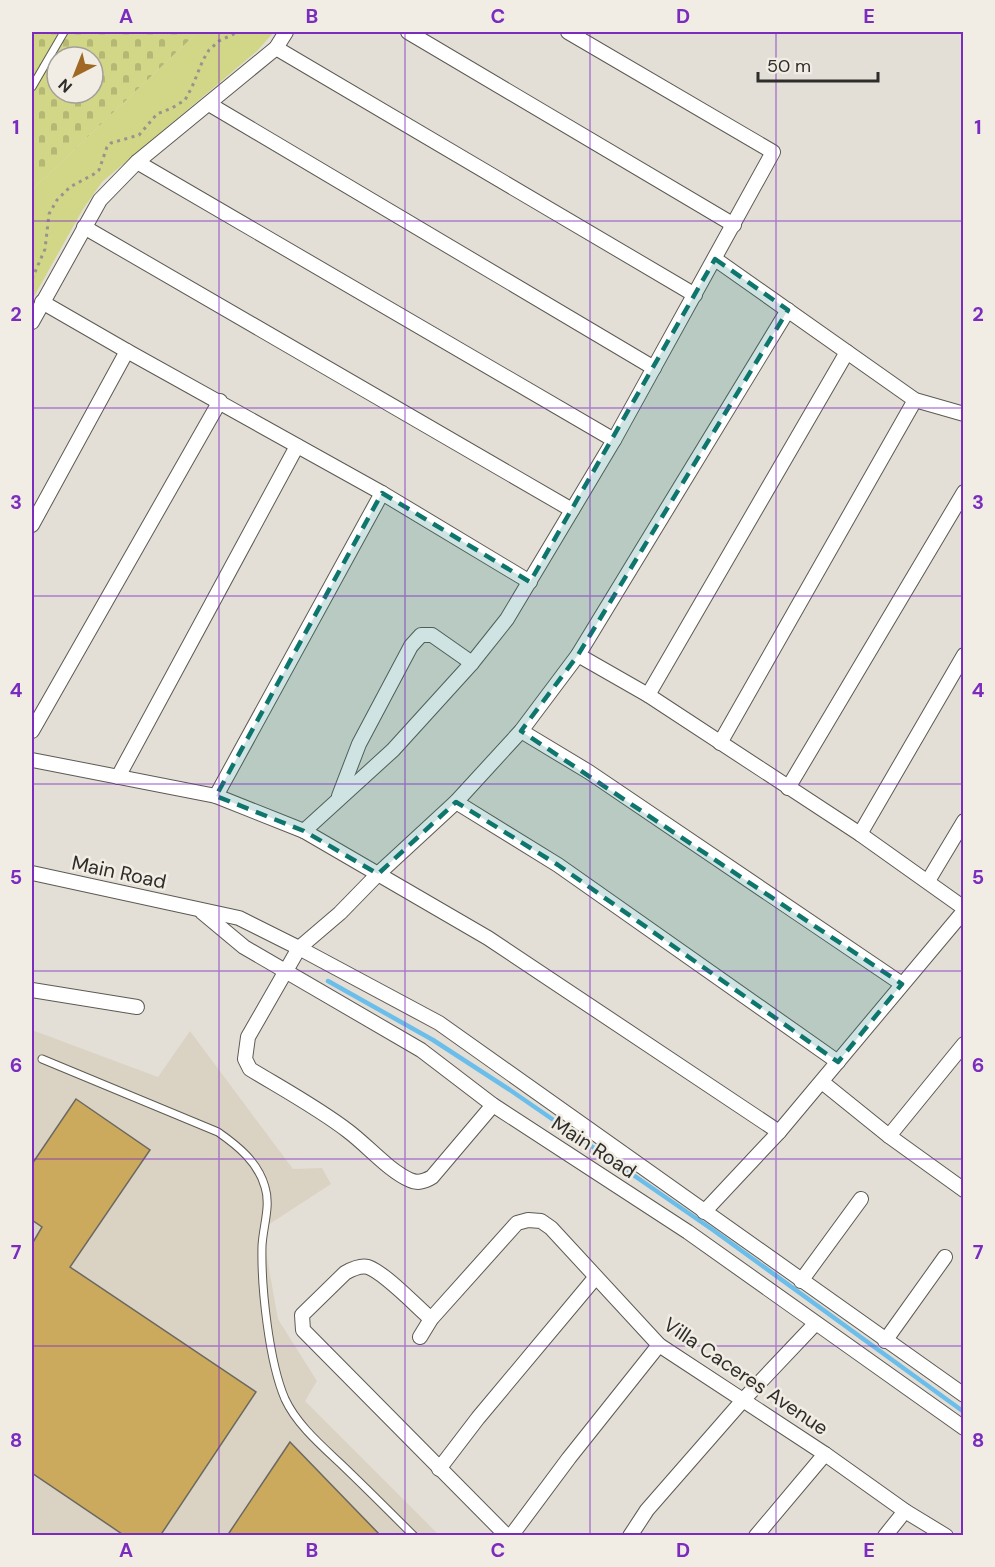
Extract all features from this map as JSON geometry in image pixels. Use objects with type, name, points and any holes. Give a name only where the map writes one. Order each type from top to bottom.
[{"type":"street","points":[[32,322],[100,200],[137,162],[276,48],[286,32]]},
{"type":"street","points":[[408,32],[734,225]]},
{"type":"street","points":[[304,831],[393,750],[507,619],[614,440],[773,152],[568,32]]},
{"type":"street","points":[[276,48],[695,294]]},
{"type":"street","points":[[209,104],[654,368]]},
{"type":"street","points":[[137,162],[614,440]]},
{"type":"street","points":[[84,227],[572,510]]},
{"type":"street","points":[[715,259],[915,400],[963,414]]},
{"type":"street","points":[[42,302],[382,493],[530,582]]},
{"type":"street","points":[[493,1105],[432,1177],[423,1182],[413,1182],[399,1174],[368,1146],[341,1126],[250,1069],[245,1059],[248,1037],[299,948],[340,913],[378,874],[456,802],[521,730],[578,656],[788,310]]},
{"type":"street","points":[[32,525],[127,351]]},
{"type":"street","points":[[648,695],[847,352]]},
{"type":"street","points":[[720,743],[915,400]]},
{"type":"street","points":[[32,731],[219,401]]},
{"type":"street","points":[[118,777],[297,446]]},
{"type":"street","points":[[788,788],[963,492]]},
{"type":"street","points":[[216,796],[382,493]]},
{"type":"street","points":[[338,799],[359,744],[411,646],[421,635],[432,635],[471,663]]},
{"type":"street","points":[[860,834],[963,655]]},
{"type":"street","points":[[578,656],[648,695],[860,834],[928,881],[963,909],[822,1082],[704,1212]]},
{"type":"street","points":[[521,730],[589,772],[902,984]]},
{"type":"street","points":[[32,760],[216,796],[304,831],[488,938],[779,1132]]},
{"type":"street","points":[[456,802],[558,865],[838,1062]]},
{"type":"street","points":[[928,881],[963,821]]},
{"type":"street","name":"Main Road","points":[[32,873],[239,918],[439,1023],[963,1395]]},
{"type":"street","name":"Main Road","points":[[198,908],[244,947],[421,1050],[493,1105],[688,1232],[963,1428]]},
{"type":"street","points":[[32,990],[137,1007]]},
{"type":"street","points":[[889,1136],[963,1044]]},
{"type":"street","points":[[822,1082],[889,1136],[962,1188]]},
{"type":"street","points":[[801,1281],[861,1199]]},
{"type":"street","name":"Villa Caceres Avenue","points":[[420,1337],[431,1319],[517,1223],[528,1220],[541,1221],[551,1228],[658,1345],[744,1399],[905,1511],[946,1536]]},
{"type":"street","points":[[885,1341],[945,1257]]},
{"type":"street","points":[[431,1319],[382,1276],[367,1267],[354,1268],[345,1273],[302,1315],[303,1330],[439,1469],[509,1536],[658,1345]]},
{"type":"street","points":[[439,1469],[485,1409],[595,1278]]},
{"type":"street","points":[[630,1536],[647,1510],[744,1399],[815,1324]]},
{"type":"street","points":[[756,1536],[825,1454]]},
{"type":"street","points":[[885,1536],[905,1511]]},
{"type":"lane","points":[[32,87],[64,32]]},
{"type":"lane","points":[[42,1059],[218,1132],[240,1147],[252,1162],[265,1186],[268,1206],[262,1242],[262,1271],[272,1352],[286,1400],[297,1418],[321,1445],[414,1536]]},
{"type":"path","points":[[32,279],[48,239],[49,214],[57,200],[70,187],[99,170],[103,164],[107,147],[111,143],[139,135],[157,114],[185,100],[209,50],[219,41],[238,32]]},
{"type":"highlighted area","points":[[715,259],[788,310],[578,655],[521,731],[902,984],[838,1062],[558,865],[456,802],[378,874],[304,831],[216,796],[382,493],[530,582]]},
{"type":"shaded area","points":[[32,1030],[158,1077],[190,1031],[293,1169],[322,1168],[331,1184],[268,1225],[264,1241],[278,1319],[317,1381],[305,1401],[439,1535],[32,1535]]},
{"type":"green space","points":[[32,32],[198,32],[32,190]]},
{"type":"green space","points":[[198,32],[274,32],[257,51],[102,182],[83,209],[32,300],[32,190]]},
{"type":"building","points":[[76,1099],[150,1150],[70,1267],[256,1392],[160,1536],[125,1536],[32,1473],[32,1244],[42,1227],[32,1220],[32,1164]]},
{"type":"building","points":[[290,1442],[381,1536],[227,1536]]},
{"type":"waterway","points":[[328,981],[433,1040],[510,1090],[713,1230],[964,1412]]}]
